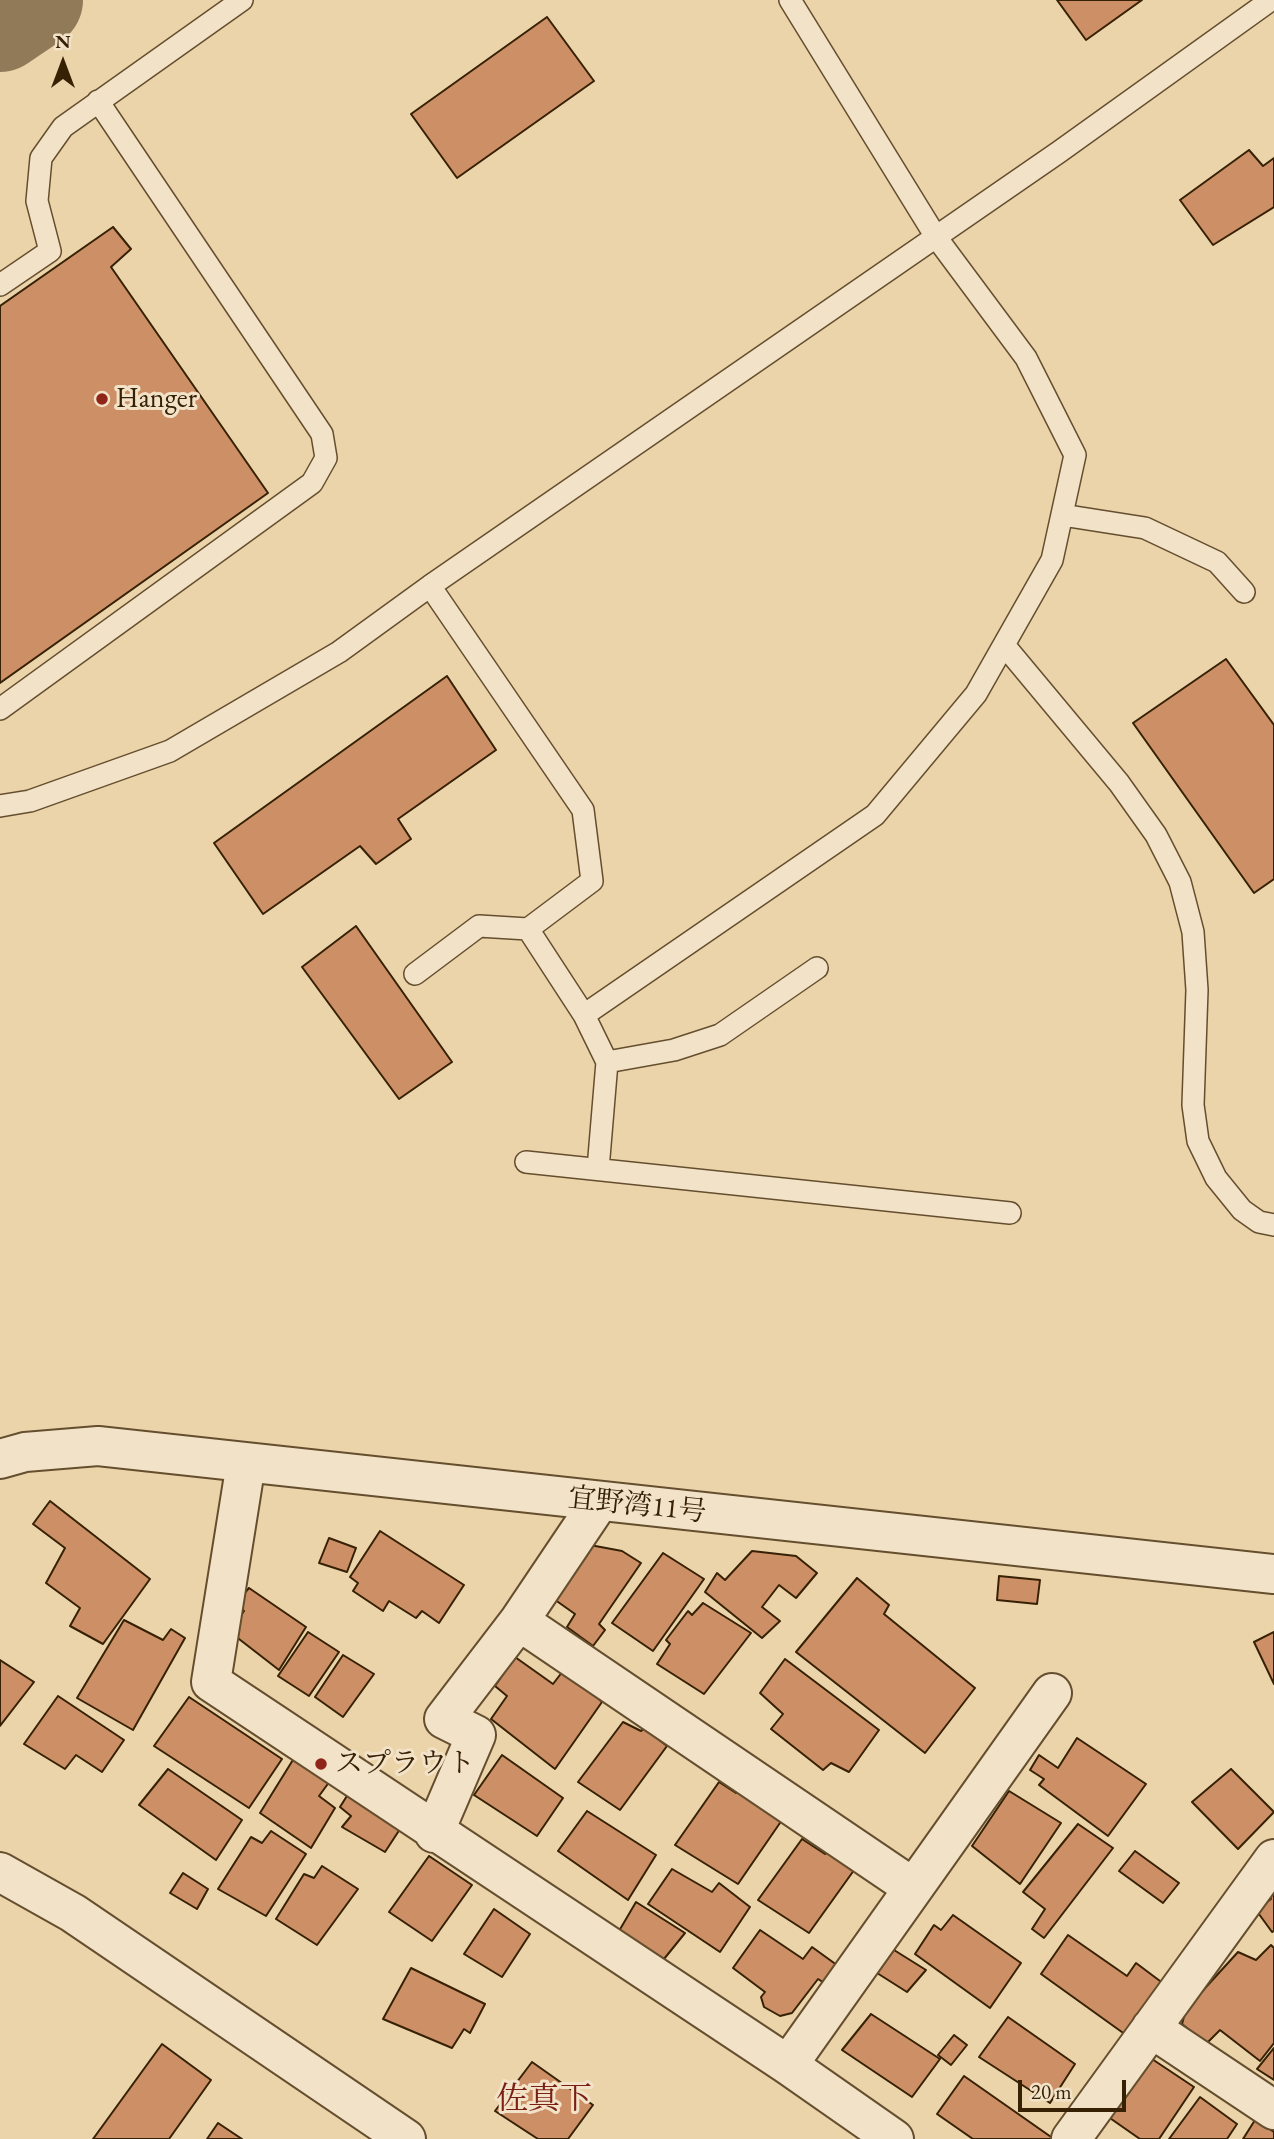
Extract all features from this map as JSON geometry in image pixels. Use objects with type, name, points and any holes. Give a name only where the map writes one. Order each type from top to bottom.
[{"type":"street","name":"宜野湾11号","points":[[0,1459],[50,1448],[98,1446],[1274,1574]]},
{"type":"street","points":[[246,1463],[211,1682],[434,1833],[788,2065],[894,2139]]},
{"type":"street","points":[[434,1833],[476,1735],[444,1719],[519,1621],[599,1502]]},
{"type":"street","points":[[519,1621],[912,1887]]},
{"type":"street","points":[[788,2065],[1052,1693]]},
{"type":"street","points":[[1071,2139],[1274,1859]]},
{"type":"street","points":[[0,1872],[73,1913],[406,2139]]},
{"type":"street","points":[[1151,2028],[1274,2110]]},
{"type":"lane","points":[[0,285],[50,251],[37,201],[41,158],[63,127],[242,0]]},
{"type":"lane","points":[[584,1015],[875,815],[976,694],[1052,560],[1075,455],[1026,358],[936,237],[790,0]]},
{"type":"lane","points":[[0,806],[30,801],[170,751],[339,652],[430,586],[936,237],[1271,0]]},
{"type":"lane","points":[[0,709],[312,483],[326,458],[322,434],[97,101]]},
{"type":"lane","points":[[1062,515],[1145,528],[1217,562],[1244,593]]},
{"type":"lane","points":[[415,974],[480,926],[528,929],[592,881],[583,810],[430,586]]},
{"type":"lane","points":[[1004,645],[1119,783],[1156,835],[1180,882],[1193,932],[1197,989],[1193,1105],[1198,1141],[1216,1178],[1242,1210],[1259,1223],[1274,1225]]},
{"type":"lane","points":[[528,929],[584,1015],[607,1062],[598,1169]]},
{"type":"lane","points":[[607,1062],[674,1050],[720,1035],[817,968]]},
{"type":"lane","points":[[526,1162],[1010,1213]]},
{"type":"building","points":[[1057,0],[1142,0],[1086,40]]},
{"type":"building","points":[[547,17],[594,81],[457,178],[411,114]]},
{"type":"building","points":[[1249,150],[1263,166],[1274,158],[1274,207],[1213,245],[1180,200]]},
{"type":"building","name":"Hanger","points":[[113,227],[131,249],[111,267],[268,493],[0,683],[0,306]]},
{"type":"building","points":[[1226,659],[1274,725],[1274,879],[1254,893],[1133,723]]},
{"type":"building","points":[[447,676],[496,750],[398,819],[411,839],[376,864],[360,846],[263,914],[214,843]]},
{"type":"building","points":[[356,926],[452,1062],[399,1099],[302,967]]},
{"type":"building","points":[[50,1501],[150,1579],[103,1644],[70,1626],[80,1608],[46,1583],[65,1548],[33,1524]]},
{"type":"building","points":[[380,1531],[464,1585],[439,1623],[422,1611],[416,1618],[389,1601],[383,1611],[353,1591],[358,1583],[350,1577]]},
{"type":"building","points":[[329,1538],[356,1548],[347,1572],[319,1563]]},
{"type":"building","points":[[590,1545],[622,1551],[641,1563],[599,1624],[605,1630],[593,1646],[567,1627],[575,1614],[551,1597]]},
{"type":"building","points":[[752,1551],[796,1556],[817,1573],[796,1598],[779,1585],[762,1607],[780,1621],[762,1638],[705,1592],[717,1573],[725,1580]]},
{"type":"building","points":[[663,1553],[704,1579],[653,1651],[612,1623]]},
{"type":"building","points":[[999,1576],[1040,1580],[1037,1604],[997,1600]]},
{"type":"building","points":[[857,1578],[889,1605],[884,1614],[975,1688],[925,1753],[796,1652]]},
{"type":"building","points":[[249,1588],[306,1627],[279,1670],[230,1632],[244,1611],[236,1603]]},
{"type":"building","points":[[703,1603],[751,1633],[704,1694],[657,1664],[670,1644],[666,1640],[688,1611],[692,1615]]},
{"type":"building","points":[[124,1620],[163,1640],[171,1629],[185,1638],[133,1730],[77,1698]]},
{"type":"building","points":[[308,1632],[339,1652],[309,1696],[278,1676]]},
{"type":"building","points":[[1274,1632],[1274,1684],[1254,1642]]},
{"type":"building","points":[[343,1655],[374,1674],[343,1717],[315,1697]]},
{"type":"building","points":[[515,1657],[553,1684],[566,1667],[602,1702],[555,1769],[491,1719],[507,1696],[495,1686]]},
{"type":"building","points":[[785,1659],[879,1730],[849,1772],[831,1763],[823,1770],[771,1729],[783,1714],[760,1693]]},
{"type":"building","points":[[0,1660],[34,1682],[0,1726]]},
{"type":"building","points":[[58,1696],[124,1740],[102,1772],[76,1755],[65,1769],[24,1744]]},
{"type":"building","points":[[189,1697],[282,1759],[249,1808],[154,1746]]},
{"type":"building","points":[[623,1722],[641,1731],[644,1728],[667,1746],[620,1810],[578,1782]]},
{"type":"building","points":[[1077,1738],[1146,1784],[1108,1836],[1039,1785],[1044,1779],[1030,1770],[1039,1755],[1058,1768]]},
{"type":"building","points":[[296,1755],[330,1781],[319,1796],[335,1808],[311,1848],[260,1813]]},
{"type":"building","points":[[502,1755],[563,1798],[537,1836],[474,1795]]},
{"type":"building","points":[[168,1769],[242,1820],[216,1860],[139,1805]]},
{"type":"building","points":[[1231,1769],[1274,1812],[1238,1849],[1192,1802]]},
{"type":"building","points":[[719,1782],[736,1793],[740,1789],[782,1820],[738,1884],[675,1845]]},
{"type":"building","points":[[350,1791],[402,1826],[385,1852],[342,1827],[351,1816],[340,1807]]},
{"type":"building","points":[[1009,1791],[1061,1823],[1020,1884],[972,1846]]},
{"type":"building","points":[[587,1811],[656,1855],[628,1900],[558,1851]]},
{"type":"building","points":[[1078,1824],[1113,1848],[1044,1938],[1032,1929],[1045,1909],[1023,1892]]},
{"type":"building","points":[[271,1831],[306,1854],[266,1916],[218,1889],[251,1837],[262,1843]]},
{"type":"building","points":[[802,1839],[825,1854],[830,1849],[857,1866],[809,1933],[758,1900]]},
{"type":"building","points":[[1135,1851],[1179,1883],[1163,1903],[1119,1871]]},
{"type":"building","points":[[429,1856],[472,1885],[432,1941],[389,1912]]},
{"type":"building","points":[[322,1866],[358,1889],[317,1945],[276,1919],[304,1874],[314,1878]]},
{"type":"building","points":[[672,1869],[712,1892],[719,1883],[750,1907],[720,1952],[648,1904]]},
{"type":"building","points":[[183,1873],[208,1889],[197,1909],[170,1893]]},
{"type":"building","points":[[1274,1886],[1272,1932],[1256,1910],[1271,1899],[1268,1890]]},
{"type":"building","points":[[636,1902],[685,1933],[664,1959],[619,1931]]},
{"type":"building","points":[[494,1909],[530,1934],[502,1977],[464,1954]]},
{"type":"building","points":[[953,1915],[1021,1963],[990,2008],[915,1954],[934,1925],[941,1930]]},
{"type":"building","points":[[760,1930],[803,1959],[812,1947],[841,1968],[826,1984],[818,1979],[792,2013],[780,2016],[764,2007],[761,1997],[765,1992],[733,1968]]},
{"type":"building","points":[[1068,1935],[1127,1976],[1136,1963],[1164,1984],[1126,2035],[1041,1974]]},
{"type":"building","points":[[1271,1945],[1274,1948],[1274,2043],[1260,2061],[1220,2030],[1206,2044],[1182,2024],[1186,2009],[1238,1952],[1256,1960]]},
{"type":"building","points":[[894,1950],[926,1970],[907,1992],[877,1973]]},
{"type":"building","points":[[411,1968],[485,2004],[470,2033],[464,2029],[452,2048],[383,2019]]},
{"type":"building","points":[[871,2014],[940,2059],[912,2097],[842,2050]]},
{"type":"building","points":[[1008,2017],[1075,2064],[1050,2103],[979,2057]]},
{"type":"building","points":[[954,2035],[967,2045],[951,2065],[938,2055]]},
{"type":"building","points":[[162,2044],[211,2080],[169,2139],[93,2139]]},
{"type":"building","points":[[1274,2048],[1274,2080],[1257,2069]]},
{"type":"building","points":[[1149,2057],[1194,2087],[1159,2139],[1140,2139],[1107,2116]]},
{"type":"building","points":[[532,2062],[593,2105],[568,2139],[538,2139],[495,2111]]},
{"type":"building","points":[[964,2076],[1054,2139],[973,2139],[937,2114]]},
{"type":"building","points":[[1200,2097],[1237,2124],[1227,2139],[1169,2139]]},
{"type":"building","points":[[1255,2120],[1274,2132],[1274,2139],[1243,2139]]},
{"type":"building","points":[[218,2123],[242,2139],[207,2139]]},
{"type":"taxiway","points":[[0,23],[34,0]]},
{"type":"place","name":"Hanger","points":[[102,399]]},
{"type":"place","name":"スプラウト","points":[[321,1764]]},
{"type":"district","name":"佐真下","points":[[544,2100]]}]
